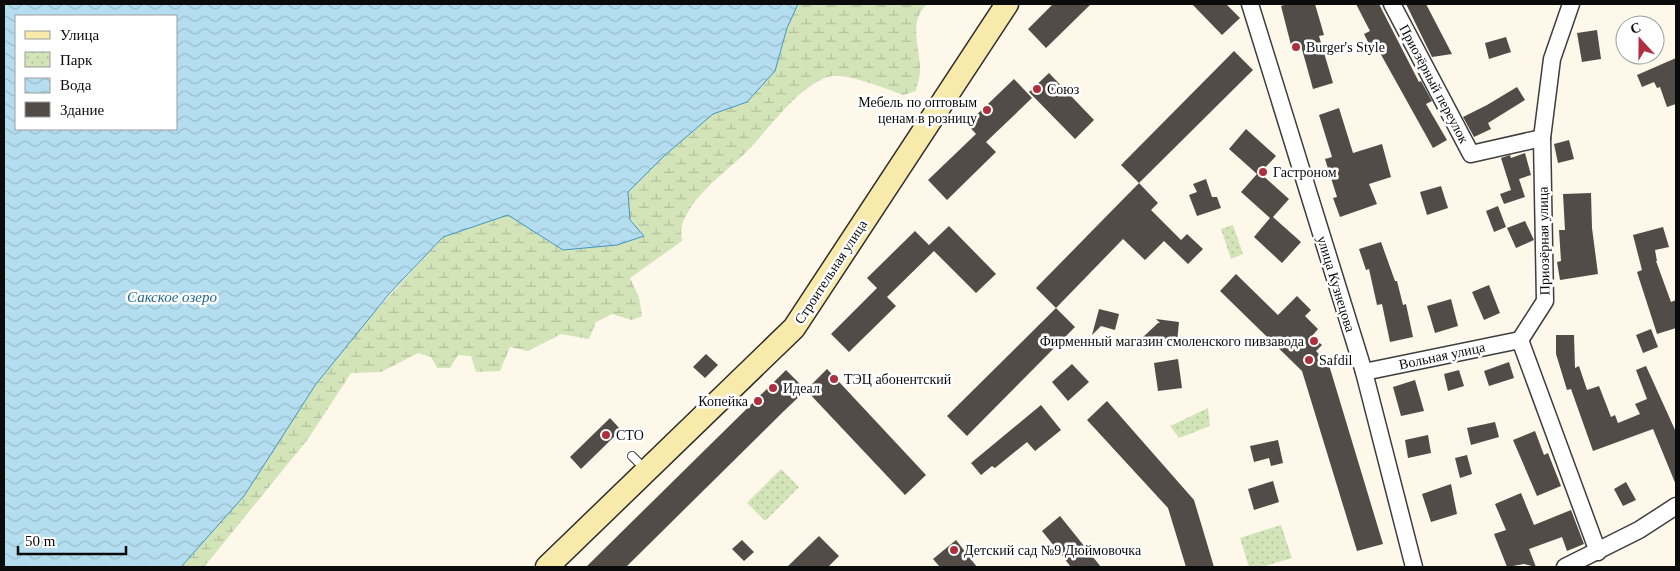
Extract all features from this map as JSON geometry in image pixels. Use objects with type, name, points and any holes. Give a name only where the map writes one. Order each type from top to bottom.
[{"type":"street","name":"Строительная улица","points":[[547,567],[639,463],[794,328],[1007,4]]},
{"type":"street","name":"улица Кузнецова","points":[[1250,4],[1364,372],[1414,567]]},
{"type":"street","name":"Приозёрный переулок","points":[[1392,4],[1470,154],[1542,138]]},
{"type":"street","name":"Приозёрная улица","points":[[1520,340],[1545,301],[1542,138],[1552,59],[1572,4]]},
{"type":"street","name":"Вольная улица","points":[[1364,372],[1520,340]]},
{"type":"street","points":[[1520,340],[1598,552]]},
{"type":"street","points":[[1565,567],[1598,552],[1676,506]]},
{"type":"green space","points":[[798,4],[927,4],[921,11],[916,28],[920,76],[916,91],[903,95],[857,80],[832,76],[821,80],[799,95],[752,146],[702,193],[683,222],[681,229],[682,241],[630,278],[639,297],[642,316],[632,320],[612,314],[596,322],[589,339],[561,334],[528,351],[510,347],[500,371],[476,372],[471,356],[458,355],[450,368],[437,368],[431,357],[418,353],[381,372],[351,373],[308,439],[204,567],[181,567],[333,362],[319,306],[362,326],[443,237],[508,215],[563,250],[644,236],[630,220],[628,192],[664,156],[713,114],[747,102],[775,71],[787,28]]},
{"type":"green space","points":[[1233,225],[1243,254],[1231,259],[1221,229]]},
{"type":"green space","points":[[1208,408],[1210,426],[1179,438],[1170,426]]},
{"type":"green space","points":[[781,469],[799,487],[765,521],[747,503]]},
{"type":"green space","points":[[1281,525],[1292,558],[1262,567],[1249,567],[1240,538]]},
{"type":"water","name":"Сакское озеро","points":[[4,4],[798,4],[787,28],[775,71],[747,102],[713,114],[664,156],[628,192],[630,220],[644,236],[617,245],[563,250],[508,215],[443,237],[389,294],[316,384],[244,496],[181,567],[4,567]]},
{"type":"building","points":[[1053,4],[1091,4],[1046,48],[1028,29]]},
{"type":"building","points":[[1192,4],[1226,4],[1240,18],[1222,35]]},
{"type":"building","points":[[1287,4],[1315,4],[1324,35],[1319,36],[1333,83],[1313,89],[1300,42],[1291,45],[1281,6]]},
{"type":"building","points":[[1356,4],[1379,4],[1419,82],[1421,81],[1432,101],[1426,104],[1447,140],[1433,148],[1374,42],[1369,44],[1364,34],[1370,31]]},
{"type":"building","points":[[1406,4],[1426,4],[1452,54],[1432,57]]},
{"type":"building","points":[[1597,30],[1601,59],[1582,62],[1577,33]]},
{"type":"building","points":[[1506,37],[1511,52],[1489,59],[1485,43]]},
{"type":"building","points":[[1234,51],[1253,70],[1139,183],[1121,165]]},
{"type":"building","points":[[1676,58],[1676,104],[1667,107],[1660,87],[1657,88],[1654,82],[1642,87],[1637,75],[1660,65],[1665,65],[1665,63]]},
{"type":"building","points":[[1049,73],[1094,120],[1075,139],[1029,92]]},
{"type":"building","points":[[1014,79],[1032,98],[986,142],[996,152],[947,200],[928,180],[976,134],[967,124]]},
{"type":"building","points":[[1517,87],[1525,100],[1488,123],[1491,129],[1474,137],[1463,117]]},
{"type":"building","points":[[1339,108],[1353,153],[1382,144],[1391,177],[1369,184],[1377,204],[1340,217],[1333,198],[1337,197],[1325,159],[1332,157],[1319,115]]},
{"type":"building","points":[[1246,129],[1276,156],[1260,173],[1289,199],[1273,217],[1301,242],[1282,263],[1254,237],[1270,218],[1241,192],[1257,174],[1229,149]]},
{"type":"building","points":[[1569,140],[1574,159],[1558,163],[1554,144]]},
{"type":"building","points":[[1525,153],[1531,175],[1519,179],[1525,197],[1504,204],[1500,194],[1511,190],[1501,158],[1510,155],[1511,158]]},
{"type":"building","points":[[1206,179],[1212,197],[1217,197],[1221,208],[1197,216],[1189,195],[1197,192],[1193,184]]},
{"type":"building","points":[[1139,183],[1158,203],[1151,210],[1181,240],[1187,234],[1203,249],[1188,264],[1164,241],[1145,260],[1123,239],[1056,308],[1036,288]]},
{"type":"building","points":[[1441,186],[1448,208],[1427,215],[1420,192]]},
{"type":"building","points":[[1591,193],[1592,228],[1598,274],[1560,280],[1557,262],[1561,261],[1559,230],[1565,230],[1563,194]]},
{"type":"building","points":[[1498,206],[1506,227],[1494,232],[1486,211]]},
{"type":"building","points":[[1525,221],[1534,240],[1516,248],[1507,228]]},
{"type":"building","points":[[949,226],[996,274],[976,293],[934,251],[887,297],[896,306],[849,352],[831,334],[877,288],[867,278],[915,231],[929,245]]},
{"type":"building","points":[[1663,227],[1669,247],[1655,250],[1656,261],[1671,302],[1676,300],[1676,328],[1657,334],[1637,272],[1642,270],[1633,235]]},
{"type":"building","points":[[1381,242],[1395,281],[1397,281],[1403,305],[1406,304],[1413,337],[1390,342],[1382,304],[1377,305],[1369,269],[1366,270],[1359,249]]},
{"type":"building","points":[[1236,274],[1278,315],[1297,296],[1311,310],[1305,316],[1318,329],[1312,336],[1322,345],[1316,351],[1329,365],[1383,544],[1357,551],[1302,371],[1220,291]]},
{"type":"building","points":[[1489,285],[1500,313],[1484,320],[1472,292]]},
{"type":"building","points":[[1451,299],[1458,326],[1435,333],[1427,306]]},
{"type":"building","points":[[1056,308],[1075,327],[967,436],[947,416]]},
{"type":"building","points":[[1099,309],[1119,314],[1115,330],[1101,326],[1092,335]]},
{"type":"building","points":[[1156,319],[1179,322],[1177,343],[1141,339],[1160,323]]},
{"type":"building","points":[[1651,329],[1658,347],[1643,353],[1636,335]]},
{"type":"building","points":[[1556,335],[1574,335],[1575,368],[1579,366],[1587,390],[1599,386],[1611,417],[1615,415],[1618,423],[1640,414],[1635,404],[1647,399],[1636,370],[1646,366],[1676,432],[1676,485],[1653,429],[1593,451],[1571,389],[1567,390],[1556,354]]},
{"type":"building","points":[[706,354],[718,365],[705,378],[693,367]]},
{"type":"building","points":[[1178,359],[1182,388],[1158,391],[1154,363]]},
{"type":"building","points":[[1509,362],[1514,378],[1489,386],[1484,371]]},
{"type":"building","points":[[1072,364],[1089,382],[1068,401],[1052,382]]},
{"type":"building","points":[[827,369],[926,475],[905,495],[806,390]]},
{"type":"building","points":[[786,370],[806,390],[626,567],[586,567]]},
{"type":"building","points":[[1459,370],[1464,386],[1448,391],[1444,374]]},
{"type":"building","points":[[1415,380],[1424,411],[1401,416],[1393,387]]},
{"type":"building","points":[[1107,401],[1194,500],[1214,567],[1186,567],[1168,508],[1087,420]]},
{"type":"building","points":[[1041,405],[1061,430],[1035,451],[1027,442],[995,468],[992,466],[981,475],[971,463]]},
{"type":"building","points":[[610,418],[621,430],[581,469],[570,457]]},
{"type":"building","points":[[1495,422],[1499,437],[1471,445],[1467,428]]},
{"type":"building","points":[[1535,431],[1544,455],[1548,453],[1561,486],[1537,496],[1513,440]]},
{"type":"building","points":[[1428,435],[1431,453],[1408,458],[1405,440]]},
{"type":"building","points":[[1278,440],[1283,463],[1271,466],[1269,458],[1254,462],[1250,446]]},
{"type":"building","points":[[1467,455],[1472,474],[1460,478],[1455,458]]},
{"type":"building","points":[[1273,481],[1279,502],[1254,510],[1248,489]]},
{"type":"building","points":[[1626,482],[1636,500],[1623,506],[1614,489]]},
{"type":"building","points":[[1451,484],[1457,514],[1431,522],[1422,494]]},
{"type":"building","points":[[1521,493],[1534,525],[1571,510],[1584,544],[1567,551],[1562,537],[1529,549],[1536,567],[1524,564],[1507,567],[1494,534],[1506,530],[1495,504]]},
{"type":"building","points":[[1060,516],[1101,567],[1071,567],[1042,531]]},
{"type":"building","points":[[819,536],[839,556],[828,567],[787,567]]},
{"type":"building","points":[[742,540],[754,552],[744,561],[732,549]]},
{"type":"building","name":"Детский сад №9 Дюймовочка","points":[[956,540],[977,567],[940,567],[933,559]]},
{"type":"place","name":"Burger's Style","points":[[1296,47]]},
{"type":"place","name":"Союз","points":[[1037,89]]},
{"type":"place","name":"Мебель по оптовым ценам в розницу","points":[[987,110]]},
{"type":"place","name":"Гастроном","points":[[1263,172]]},
{"type":"place","name":"Фирменный магазин смоленского пивзавода","points":[[1314,341]]},
{"type":"place","name":"Safdil","points":[[1309,360]]},
{"type":"place","name":"ТЭЦ абонентский","points":[[834,379]]},
{"type":"place","name":"Идеал","points":[[773,388]]},
{"type":"place","name":"Копейка","points":[[758,401]]},
{"type":"place","name":"СТО","points":[[606,435]]},
{"type":"place","name":"Детский сад №9 Дюймовочка","points":[[954,550]]}]
